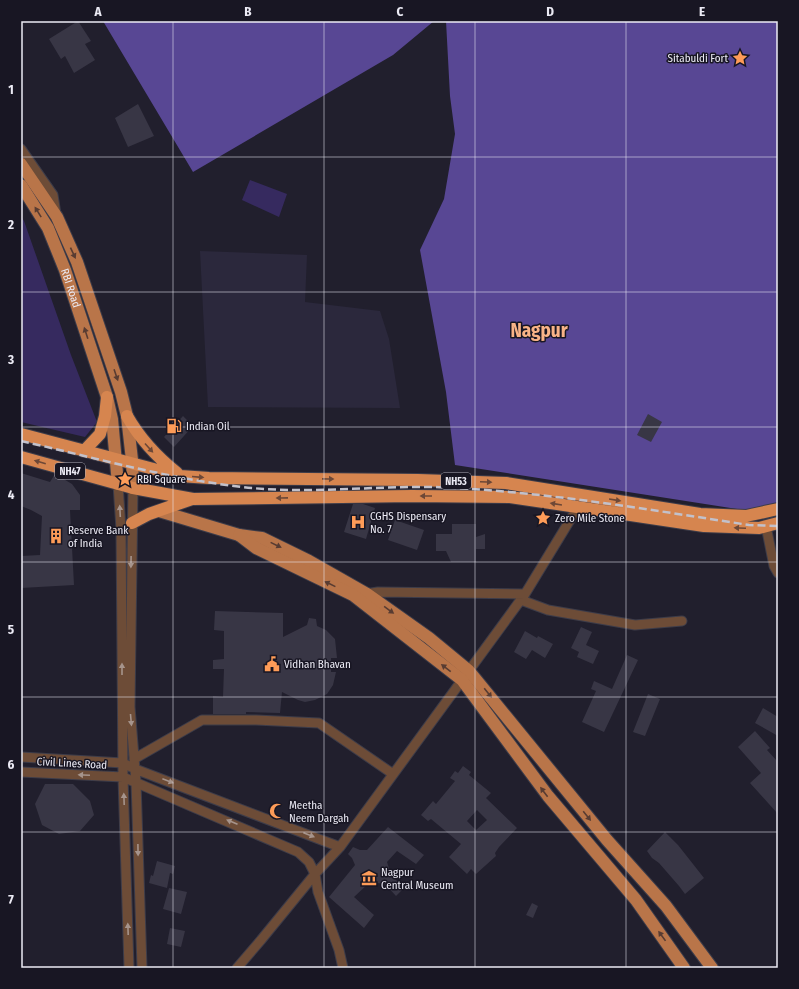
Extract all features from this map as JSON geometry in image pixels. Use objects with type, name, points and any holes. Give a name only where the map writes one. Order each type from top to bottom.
[{"type":"highway","points":[[84,451],[100,434],[105,416],[107,397]]},
{"type":"highway","points":[[127,416],[135,431],[146,444],[161,460],[180,476]]},
{"type":"highway","name":"NH47","points":[[21,434],[133,464]]},
{"type":"highway","name":"NH47","points":[[21,457],[133,488]]},
{"type":"highway","name":"NH53","points":[[133,464],[180,476],[209,478],[418,480],[506,483],[700,514],[746,516],[778,509]]},
{"type":"highway","name":"NH53","points":[[133,488],[193,498],[412,496],[510,497],[704,526],[759,528],[778,523]]},
{"type":"highway","points":[[132,524],[149,514],[193,498]]},
{"type":"main road","points":[[21,164],[57,217],[77,262],[121,392],[127,416],[133,464],[133,488]]},
{"type":"main road","name":"RBI Road","points":[[21,185],[48,228],[65,270],[107,397],[112,419],[118,484]]},
{"type":"main road","points":[[159,511],[239,535],[262,538],[309,561],[367,594],[429,638],[465,675],[570,794],[609,842],[666,906],[712,968]]},
{"type":"main road","points":[[239,535],[256,548],[353,595],[465,675],[555,804],[636,900],[684,968]]},
{"type":"main road","points":[[555,804],[570,794]]},
{"type":"street","points":[[21,149],[53,195],[57,217]]},
{"type":"street","points":[[118,484],[121,528],[123,777],[129,968]]},
{"type":"street","points":[[133,488],[130,707],[136,782],[142,968]]},
{"type":"street","points":[[236,968],[315,874],[340,847],[523,597],[578,507]]},
{"type":"street","points":[[766,526],[774,566],[778,573]]},
{"type":"street","points":[[353,595],[378,592],[523,597],[548,610],[635,625],[682,621]]},
{"type":"street","points":[[135,764],[202,720],[256,720],[319,723],[393,774]]},
{"type":"street","points":[[21,758],[135,764],[340,847]]},
{"type":"street","name":"Civil Lines Road","points":[[21,772],[123,777],[298,852],[309,862],[315,874]]},
{"type":"street","points":[[315,874],[318,892],[339,950],[343,968]]},
{"type":"shaded area","points":[[103,21],[434,21],[393,55],[193,172]]},
{"type":"shaded area","points":[[446,21],[778,21],[778,509],[737,509],[455,465],[446,392],[420,250],[444,199],[455,134],[450,96]]},
{"type":"shaded area","points":[[250,180],[287,194],[279,217],[242,200]]},
{"type":"shaded area","points":[[21,216],[71,355],[97,422],[85,437],[21,422]]},
{"type":"shaded area","points":[[200,251],[307,255],[305,302],[380,311],[389,339],[400,408],[208,407]]},
{"type":"building","points":[[78,21],[91,41],[85,44],[95,60],[74,73],[65,56],[61,59],[49,39]]},
{"type":"building","points":[[138,104],[154,136],[128,147],[115,118]]},
{"type":"building","points":[[648,414],[662,422],[651,442],[637,435]]},
{"type":"building","points":[[183,416],[193,426],[174,447],[164,437]]},
{"type":"building","name":"Reserve Bank of India","points":[[21,473],[50,482],[55,474],[72,484],[80,495],[80,510],[70,510],[74,585],[21,588],[21,556],[40,555],[42,516],[21,506]]},
{"type":"building","points":[[353,504],[363,504],[375,508],[366,539],[344,532]]},
{"type":"building","points":[[395,520],[424,530],[417,550],[388,540]]},
{"type":"building","points":[[452,524],[476,524],[476,537],[485,534],[485,549],[476,549],[476,562],[451,562],[446,551],[436,551],[436,534],[452,534]]},
{"type":"building","name":"Vidhan Bhavan","points":[[215,611],[283,613],[283,637],[307,625],[309,618],[316,619],[317,626],[326,630],[335,639],[337,658],[331,658],[331,672],[336,672],[333,685],[327,694],[315,700],[305,702],[282,692],[280,713],[246,712],[246,714],[213,714],[213,696],[223,697],[224,669],[213,669],[213,660],[224,659],[224,631],[214,630]]},
{"type":"building","points":[[581,627],[592,632],[586,645],[599,651],[593,664],[577,657],[579,652],[571,648]]},
{"type":"building","points":[[525,631],[537,638],[538,636],[553,644],[545,658],[532,650],[526,659],[514,652]]},
{"type":"building","points":[[627,655],[638,660],[604,732],[582,722],[596,691],[591,689],[594,681],[612,689]]},
{"type":"building","points":[[648,694],[660,699],[645,736],[633,732]]},
{"type":"building","points":[[763,708],[778,717],[778,736],[755,723]]},
{"type":"building","points":[[755,731],[770,748],[767,750],[778,762],[778,814],[750,783],[761,773],[738,747]]},
{"type":"building","points":[[463,766],[471,772],[469,775],[491,793],[486,798],[517,828],[499,847],[495,853],[496,856],[476,874],[471,869],[467,874],[449,857],[461,844],[431,819],[428,821],[421,815],[433,801],[436,804],[455,781],[450,778],[455,771],[458,773]],"holes":[[[477,810],[487,820],[476,830],[467,821]]]},
{"type":"building","points":[[45,784],[73,784],[90,801],[94,815],[80,831],[59,834],[42,825],[35,804]]},
{"type":"building","name":"Nagpur Central Museum","points":[[388,827],[424,855],[416,864],[397,851],[387,862],[391,875],[404,888],[396,896],[385,884],[370,882],[354,897],[374,915],[364,928],[329,897],[355,865],[352,858],[348,854],[353,847],[360,850],[367,850]]},
{"type":"building","points":[[665,832],[678,845],[704,878],[685,894],[647,851]]},
{"type":"building","points":[[157,861],[175,866],[173,874],[170,873],[167,888],[149,883],[151,875],[153,876]]},
{"type":"building","points":[[169,888],[187,892],[181,914],[163,909]]},
{"type":"building","points":[[532,903],[538,906],[533,918],[526,915]]},
{"type":"building","points":[[170,928],[185,931],[181,947],[167,944]]},
{"type":"railway","points":[[21,441],[154,472],[207,482],[259,489],[334,490],[409,487],[474,489],[513,492],[592,502],[749,525],[778,526]]},
{"type":"place","name":"Sitabuldi Fort","points":[[740,58]]},
{"type":"place","name":"Indian Oil","points":[[174,426]]},
{"type":"place","name":"RBI Square","points":[[125,479]]},
{"type":"place","name":"Zero Mile Stone","points":[[543,518]]},
{"type":"place","name":"CGHS Dispensary No. 7","points":[[358,522]]},
{"type":"place","name":"Reserve Bank of India","points":[[56,536]]},
{"type":"place","name":"Vidhan Bhavan","points":[[272,664]]},
{"type":"place","name":"Meetha Neem Dargah","points":[[277,811]]},
{"type":"place","name":"Nagpur Central Museum","points":[[369,878]]},
{"type":"district","name":"Nagpur","points":[[539,330]]}]
